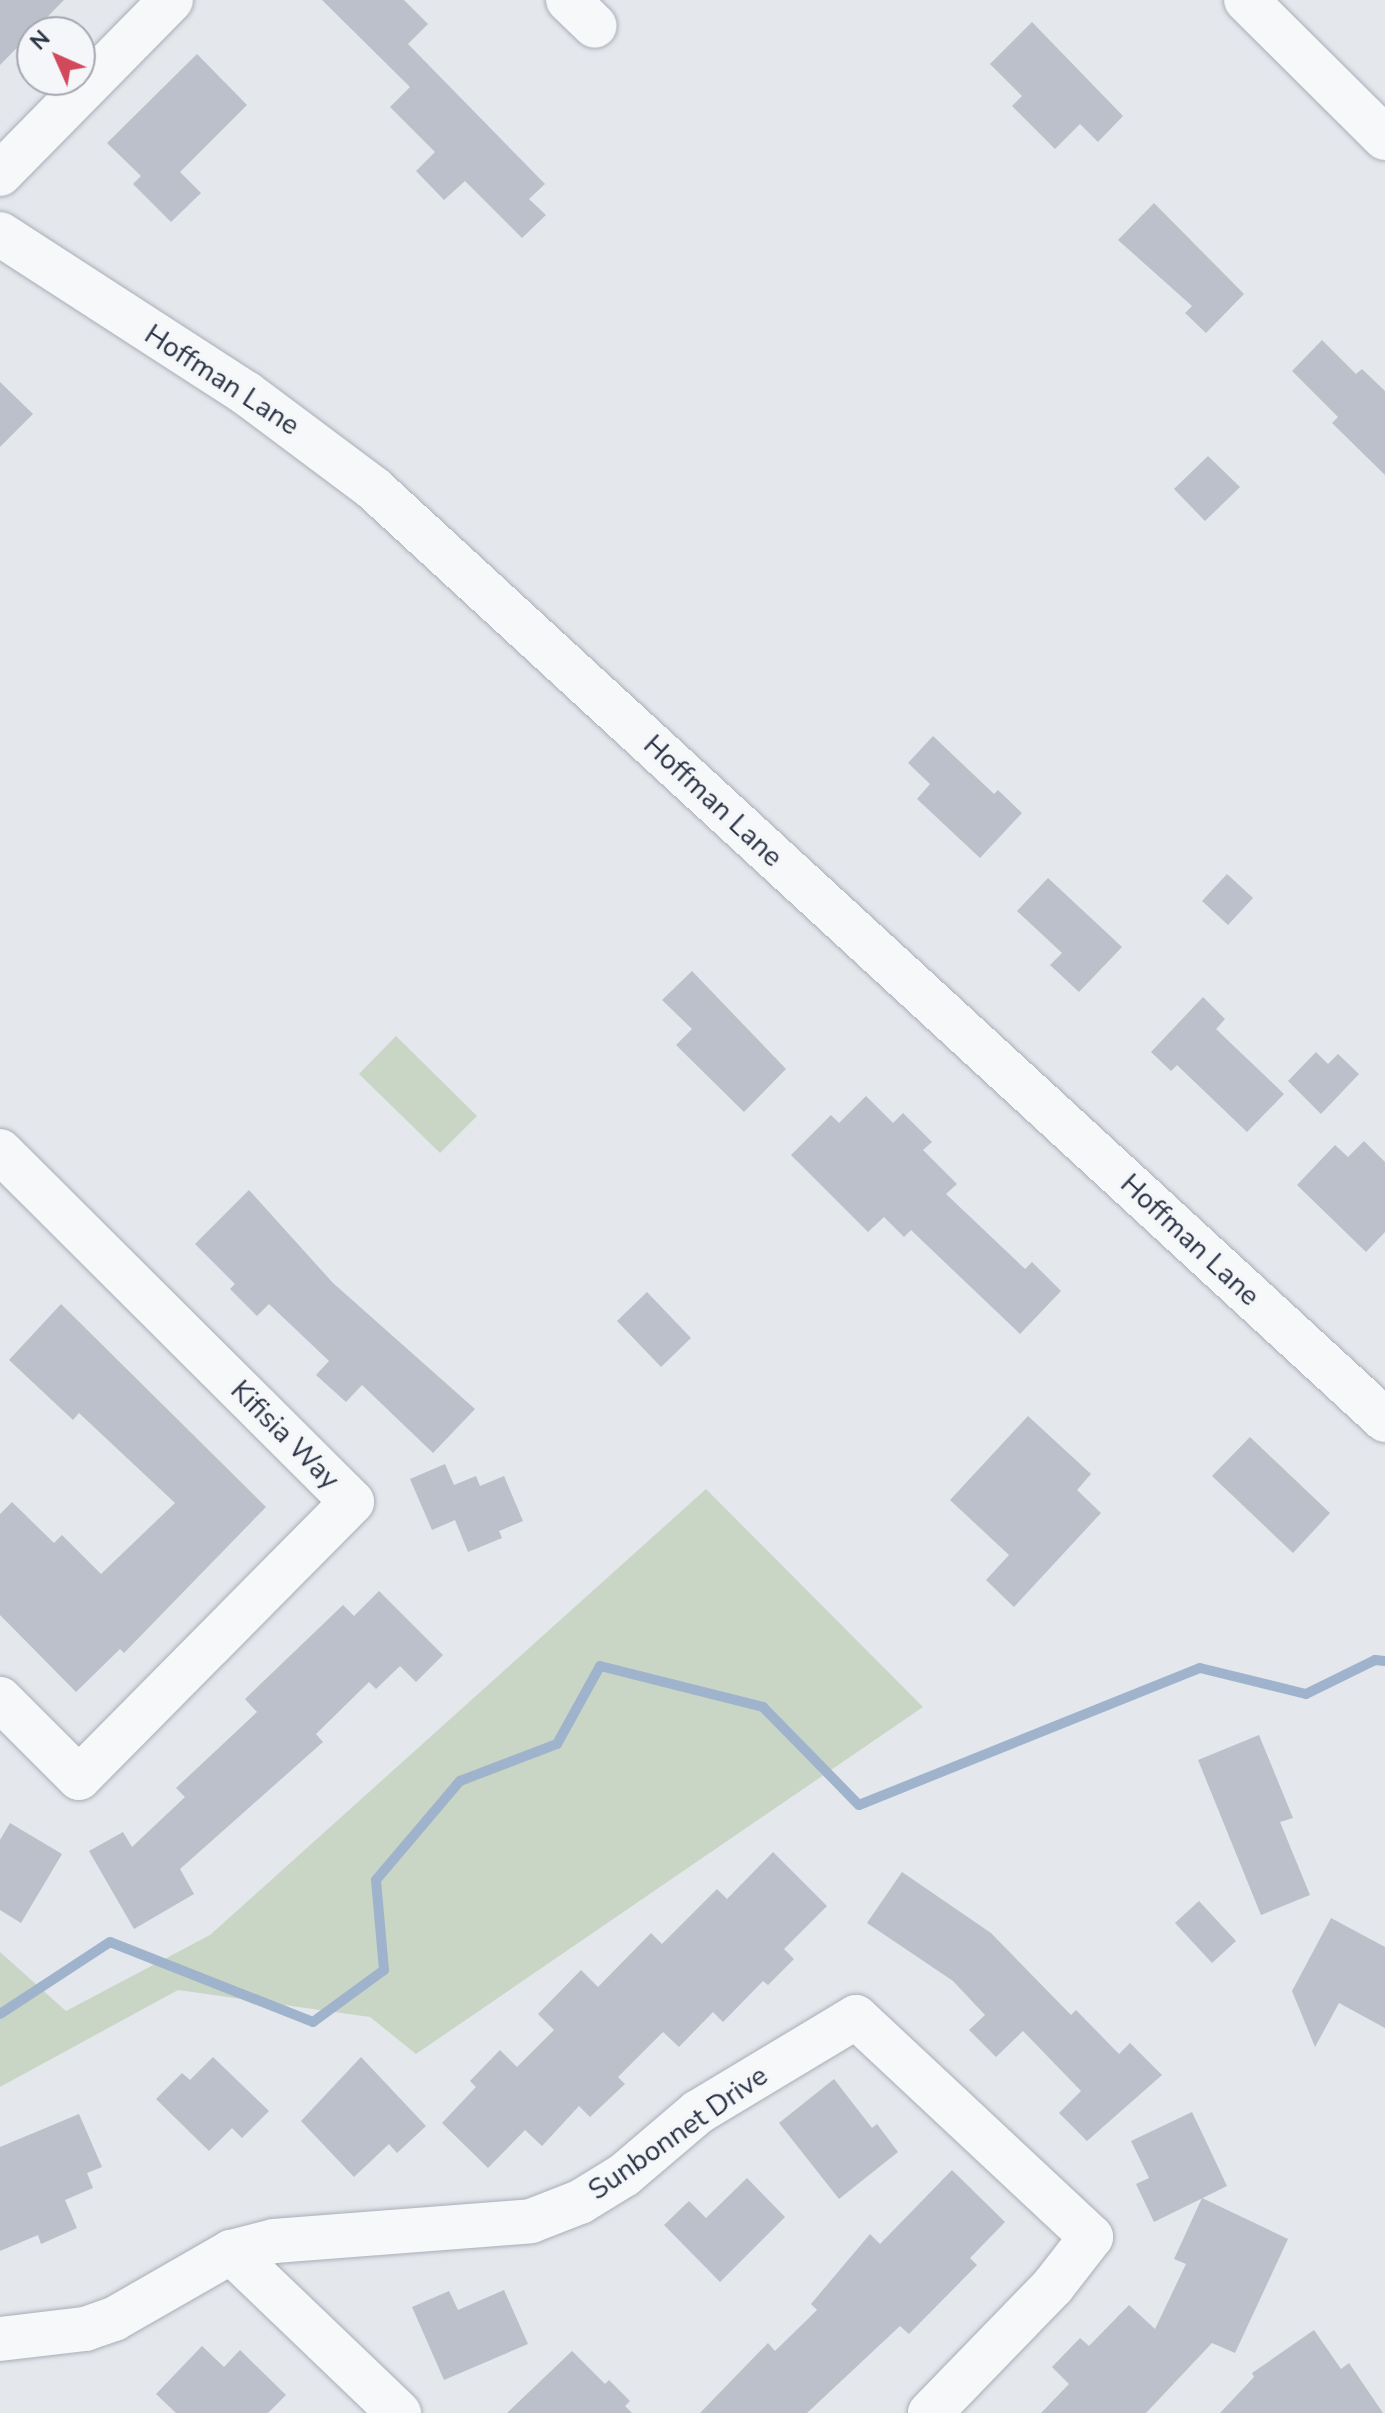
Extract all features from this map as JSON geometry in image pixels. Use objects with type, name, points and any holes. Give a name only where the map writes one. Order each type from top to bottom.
[{"type":"street","points":[[0,174],[171,0]]},
{"type":"street","points":[[1246,0],[1385,138]]},
{"type":"street","name":"Hoffman Lane","points":[[0,234],[246,393],[373,488],[1385,1420]]},
{"type":"street","name":"Kifisia Way","points":[[0,1151],[352,1502],[79,1778],[0,1699]]},
{"type":"street","name":"Sunbonnet Drive","points":[[0,2339],[85,2329],[114,2319],[231,2252],[274,2241],[531,2221],[580,2202],[624,2175],[698,2112],[856,2017],[1091,2237],[1053,2286],[930,2413]]},
{"type":"street","points":[[231,2252],[399,2413]]},
{"type":"green space","points":[[396,1036],[477,1116],[440,1153],[359,1074]]},
{"type":"green space","points":[[706,1489],[923,1707],[416,2054],[370,2017],[178,1990],[0,2087],[0,1952],[66,2011],[210,1935]]},
{"type":"building","points":[[0,0],[64,0],[48,16],[16,16],[16,49],[0,65]]},
{"type":"building","points":[[322,0],[404,0],[428,24],[408,44],[545,184],[529,199],[546,215],[522,238],[465,181],[444,200],[416,171],[435,152],[390,107],[410,87]]},
{"type":"building","points":[[1032,22],[1123,116],[1098,142],[1080,124],[1055,149],[1012,106],[1022,96],[990,64]]},
{"type":"building","points":[[197,54],[247,105],[180,172],[201,193],[171,222],[133,184],[141,176],[107,143]]},
{"type":"building","points":[[1154,203],[1244,294],[1206,333],[1185,313],[1192,306],[1118,240]]},
{"type":"building","points":[[1322,340],[1356,374],[1362,369],[1385,391],[1385,475],[1332,423],[1338,417],[1292,371]]},
{"type":"building","points":[[0,382],[33,414],[0,447]]},
{"type":"building","points":[[1208,456],[1240,487],[1205,521],[1174,489]]},
{"type":"building","points":[[933,736],[994,794],[998,790],[1022,813],[980,858],[917,799],[930,784],[908,763]]},
{"type":"building","points":[[1227,874],[1253,898],[1228,925],[1202,901]]},
{"type":"building","points":[[1048,878],[1122,947],[1079,992],[1050,965],[1062,953],[1017,911]]},
{"type":"building","points":[[692,971],[786,1069],[744,1112],[676,1045],[692,1029],[662,1000]]},
{"type":"building","points":[[1203,997],[1225,1019],[1216,1029],[1284,1094],[1247,1132],[1177,1065],[1171,1071],[1151,1052]]},
{"type":"building","points":[[1316,1052],[1328,1064],[1338,1054],[1359,1074],[1321,1114],[1288,1081]]},
{"type":"building","points":[[866,1096],[893,1123],[903,1113],[932,1142],[923,1150],[957,1184],[946,1194],[1025,1269],[1032,1262],[1061,1291],[1020,1334],[911,1230],[904,1237],[884,1217],[868,1232],[791,1155],[831,1115],[839,1123]]},
{"type":"building","points":[[1364,1141],[1385,1162],[1385,1232],[1366,1252],[1297,1185],[1335,1145],[1348,1157]]},
{"type":"building","points":[[249,1190],[333,1283],[475,1409],[433,1453],[362,1385],[346,1402],[316,1375],[329,1361],[269,1304],[257,1316],[230,1289],[235,1284],[195,1244]]},
{"type":"building","points":[[647,1292],[691,1338],[661,1367],[617,1321]]},
{"type":"building","points":[[61,1304],[266,1507],[124,1653],[120,1649],[76,1692],[0,1615],[0,1514],[12,1502],[54,1543],[62,1535],[101,1574],[175,1503],[79,1413],[73,1420],[9,1360]]},
{"type":"building","points":[[1028,1416],[1091,1474],[1077,1490],[1101,1513],[1014,1607],[986,1580],[1009,1555],[950,1500]]},
{"type":"building","points":[[1250,1437],[1330,1513],[1293,1553],[1212,1476]]},
{"type":"building","points":[[445,1464],[454,1485],[476,1476],[480,1486],[504,1476],[523,1521],[499,1531],[502,1538],[468,1552],[455,1520],[432,1530],[410,1479]]},
{"type":"building","points":[[379,1591],[443,1655],[416,1682],[400,1666],[376,1689],[369,1682],[316,1734],[323,1742],[180,1869],[194,1894],[134,1929],[89,1851],[123,1832],[132,1847],[185,1797],[176,1788],[257,1712],[245,1699],[343,1605],[354,1616]]},
{"type":"building","points":[[1259,1735],[1293,1818],[1280,1822],[1310,1895],[1261,1915],[1198,1760]]},
{"type":"building","points":[[10,1823],[62,1854],[21,1923],[0,1910],[0,1840]]},
{"type":"building","points":[[773,1852],[827,1906],[784,1949],[794,1959],[768,1985],[763,1981],[723,2022],[713,2012],[679,2047],[663,2032],[618,2077],[625,2084],[590,2117],[579,2106],[542,2146],[525,2130],[488,2168],[442,2123],[476,2087],[470,2081],[500,2050],[517,2067],[554,2030],[538,2014],[581,1970],[598,1987],[651,1933],[662,1944],[717,1889],[727,1899]]},
{"type":"building","points":[[902,1872],[991,1933],[1071,2015],[1076,2010],[1119,2054],[1130,2043],[1162,2075],[1087,2141],[1059,2113],[1081,2091],[1023,2031],[996,2057],[969,2030],[985,2015],[953,1981],[867,1923]]},
{"type":"building","points":[[1199,1901],[1236,1941],[1212,1963],[1175,1923]]},
{"type":"building","points":[[1331,1918],[1385,1947],[1385,2028],[1339,2003],[1315,2047],[1292,1991]]},
{"type":"building","points":[[213,2057],[269,2111],[242,2138],[232,2128],[209,2151],[156,2099],[182,2073],[190,2080]]},
{"type":"building","points":[[361,2057],[426,2126],[397,2153],[389,2144],[354,2177],[301,2121]]},
{"type":"building","points":[[834,2079],[872,2128],[877,2124],[898,2152],[839,2199],[779,2123]]},
{"type":"building","points":[[1192,2112],[1227,2186],[1154,2222],[1136,2184],[1149,2178],[1131,2141]]},
{"type":"building","points":[[79,2114],[102,2167],[87,2173],[93,2188],[65,2200],[77,2228],[41,2244],[38,2235],[0,2251],[0,2147]]},
{"type":"building","points":[[952,2170],[1005,2222],[970,2258],[977,2265],[909,2334],[900,2326],[807,2413],[700,2413],[768,2343],[775,2351],[817,2310],[811,2304],[870,2234],[880,2244]]},
{"type":"building","points":[[747,2178],[785,2217],[720,2282],[664,2225],[689,2201],[706,2218]]},
{"type":"building","points":[[1202,2198],[1288,2239],[1235,2353],[1212,2343],[1146,2413],[1041,2413],[1069,2384],[1052,2367],[1080,2338],[1089,2346],[1129,2305],[1155,2329],[1186,2264],[1174,2259]]},
{"type":"building","points":[[504,2290],[528,2344],[444,2380],[412,2307],[449,2291],[458,2310]]},
{"type":"building","points":[[1314,2330],[1341,2369],[1349,2363],[1383,2413],[1220,2413],[1254,2377],[1252,2373]]},
{"type":"building","points":[[202,2346],[224,2367],[240,2350],[286,2395],[268,2413],[176,2413],[156,2394]]},
{"type":"building","points":[[572,2351],[605,2384],[609,2380],[630,2401],[625,2406],[632,2413],[507,2413]]},
{"type":"waterway","points":[[0,2014],[110,1942],[313,2022],[384,1970],[376,1880],[460,1781],[557,1744],[600,1666],[763,1707],[859,1805],[1200,1668],[1306,1694],[1375,1660],[1385,1661]]}]
